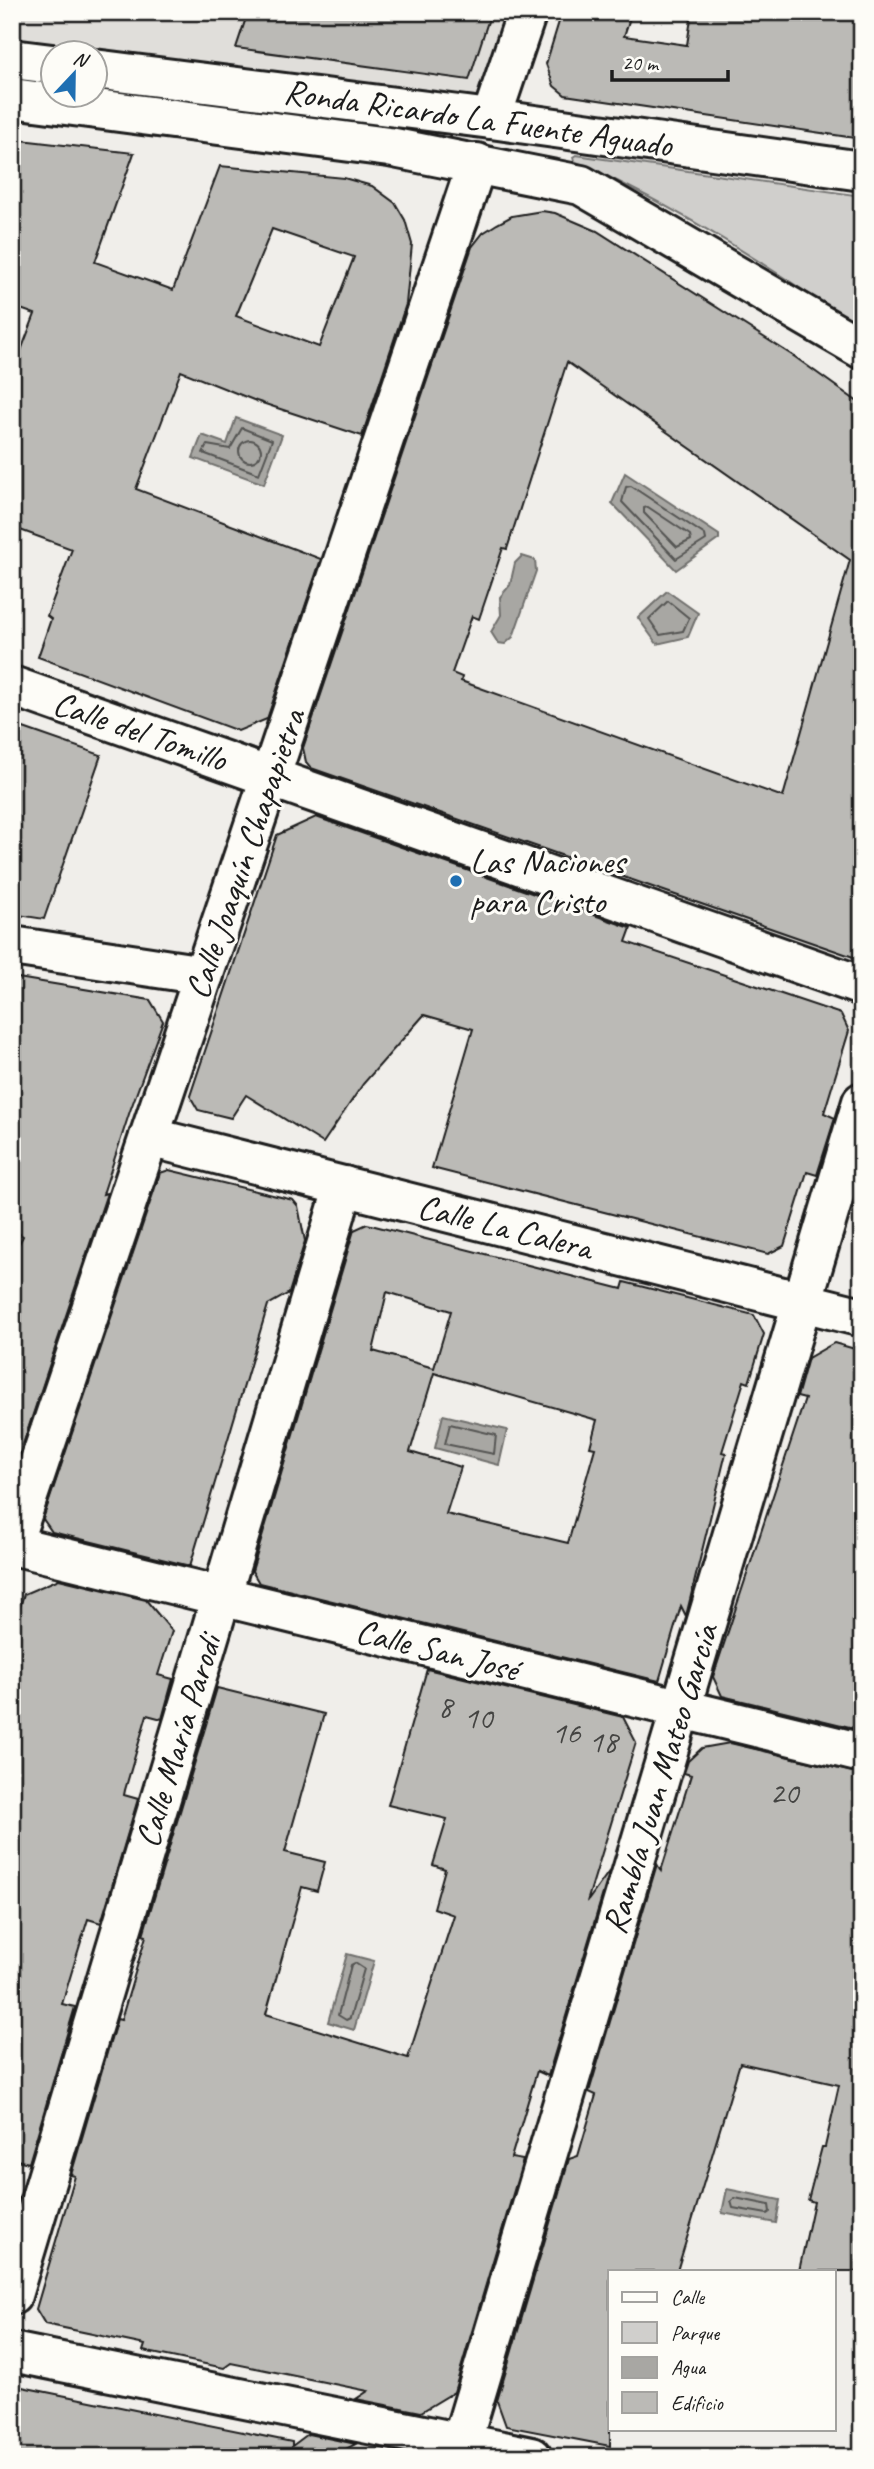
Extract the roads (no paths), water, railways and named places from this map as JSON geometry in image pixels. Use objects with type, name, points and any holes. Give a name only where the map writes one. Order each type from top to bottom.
[{"type":"street","points":[[491,119],[527,12]]},
{"type":"street","points":[[12,59],[38,62]]},
{"type":"street","name":"Ronda Ricardo La Fuente Aguado","points":[[108,71],[491,119],[862,171]]},
{"type":"street","name":"Ronda Ricardo La Fuente Aguado","points":[[12,98],[389,147],[581,186],[862,349]]},
{"type":"street","name":"Calle Joaquín Chapapietra","points":[[12,1544],[477,163]]},
{"type":"street","name":"Calle del Tomillo","points":[[12,686],[862,986]]},
{"type":"street","points":[[12,946],[204,975]]},
{"type":"street","name":"Rambla Juan Mateo García","points":[[459,2449],[862,1102]]},
{"type":"street","name":"Calle La Calera","points":[[149,1137],[862,1318]]},
{"type":"street","name":"Calle María Parodi","points":[[12,2295],[344,1186]]},
{"type":"street","name":"Calle San José","points":[[12,1544],[680,1711],[862,1753]]},
{"type":"street","points":[[12,2352],[459,2449],[533,2457]]},
{"type":"water","points":[[236,418],[282,435],[264,484],[193,458],[202,435],[227,444]]},
{"type":"water","points":[[625,473],[719,535],[719,539],[676,570],[612,503]]},
{"type":"water","points":[[522,556],[535,560],[536,571],[513,637],[505,644],[498,643],[491,632],[501,615],[500,597],[510,585],[515,563]]},
{"type":"water","points":[[667,591],[698,613],[688,637],[657,644],[638,618]]},
{"type":"water","points":[[443,1415],[507,1430],[499,1465],[435,1448]]},
{"type":"water","points":[[347,1954],[374,1961],[354,2030],[328,2022]]},
{"type":"water","points":[[727,2189],[780,2200],[776,2223],[722,2213]]},
{"type":"place","name":"Las Naciones para Cristo","points":[[456,881]]}]
